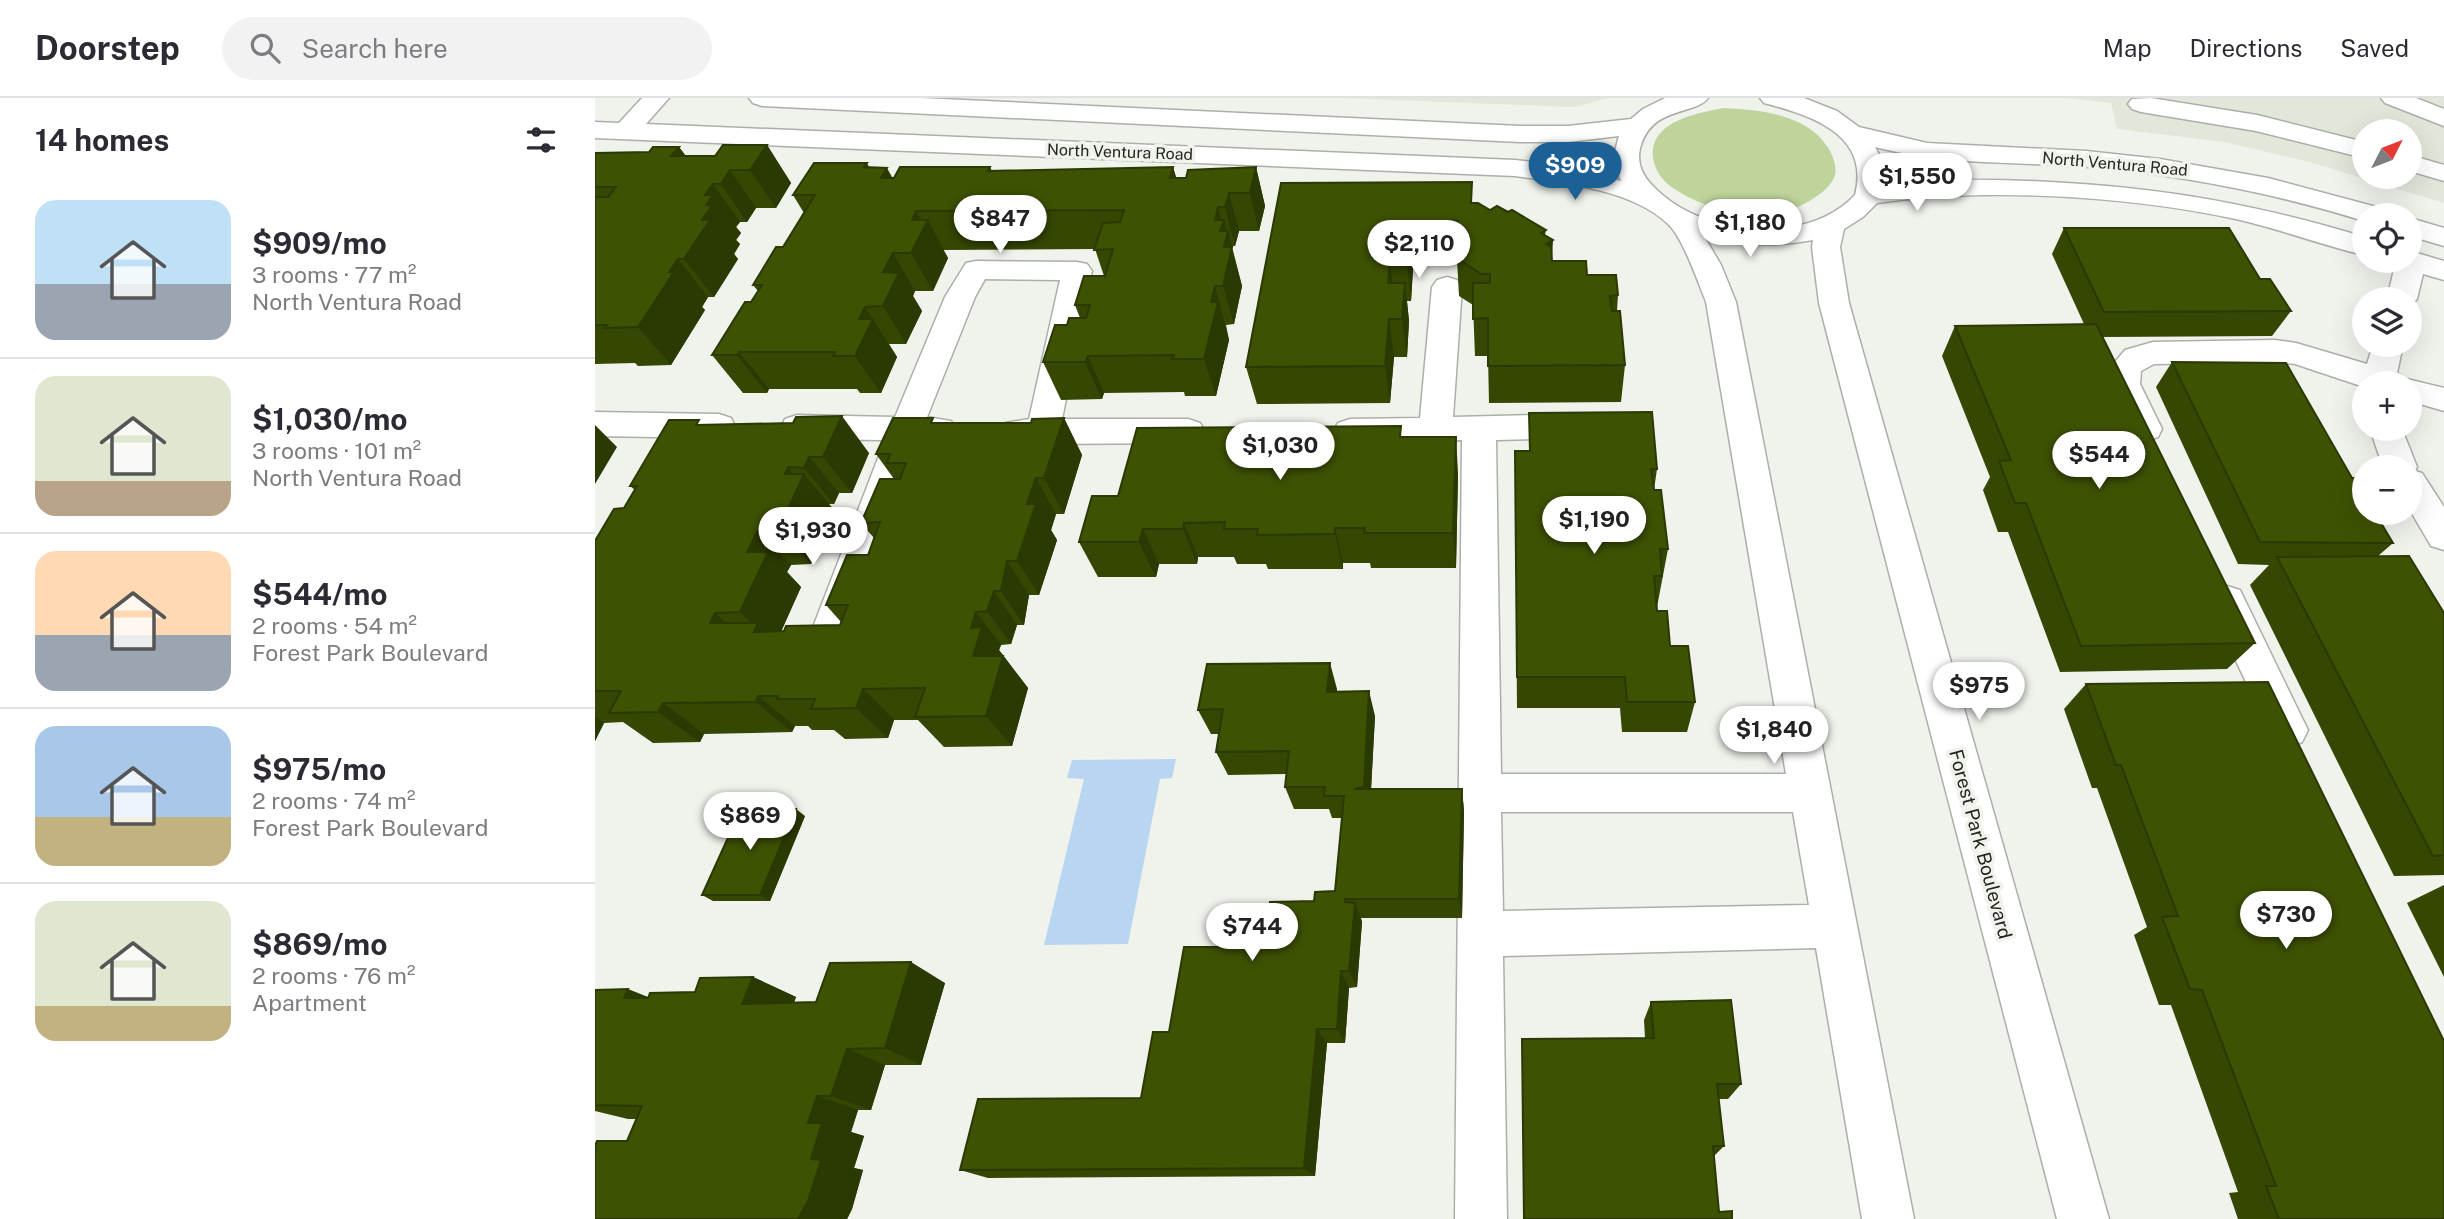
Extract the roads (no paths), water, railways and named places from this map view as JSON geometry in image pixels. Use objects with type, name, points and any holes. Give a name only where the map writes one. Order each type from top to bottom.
[{"type":"street","points":[[626,131],[656,98]]},
{"type":"street","name":"North Ventura Road","points":[[762,98],[1318,114],[1568,134],[1637,126]]},
{"type":"street","points":[[1695,98],[1658,110],[1637,126],[1625,148],[1627,171],[1643,195],[1660,210],[1680,220],[1720,232],[1763,237],[1802,234],[1831,225],[1854,212],[1869,196],[1872,175],[1865,151],[1853,133],[1828,116],[1795,102],[1773,98]]},
{"type":"street","points":[[2394,98],[2444,118]]},
{"type":"street","points":[[2150,165],[2143,116],[2257,123],[2352,147]]},
{"type":"street","name":"North Ventura Road","points":[[595,130],[1515,168],[1557,173],[1643,195]]},
{"type":"street","name":"North Ventura Road","points":[[1853,133],[1906,147],[1950,153],[2150,165],[2262,184],[2352,209]]},
{"type":"street","points":[[2422,167],[2444,173]]},
{"type":"street","name":"North Ventura Road","points":[[1869,196],[1913,189],[1962,187],[2139,196],[2252,214],[2352,243]]},
{"type":"street","points":[[1680,220],[1706,265],[1721,303],[1888,1219]]},
{"type":"street","name":"Forest Park Boulevard","points":[[1831,225],[1826,247],[1834,303],[2083,1219]]},
{"type":"street","points":[[2422,230],[2444,237]]},
{"type":"street","points":[[2422,264],[2444,271]]},
{"type":"street","points":[[824,648],[960,297],[976,270],[1077,271],[1043,432]]},
{"type":"street","points":[[1435,431],[1447,287]]},
{"type":"street","points":[[2159,457],[2124,384],[2126,368],[2136,358],[2153,353],[2275,351],[2369,371]]},
{"type":"street","points":[[2422,390],[2444,400]]},
{"type":"street","points":[[595,424],[1043,432],[1219,431]]},
{"type":"street","points":[[1313,431],[1435,431],[1616,424]]},
{"type":"street","points":[[1479,429],[1481,1219]]},
{"type":"street","points":[[2422,501],[2444,536]]},
{"type":"street","points":[[2210,566],[2301,759]]},
{"type":"street","points":[[1479,793],[1811,793]]},
{"type":"street","points":[[1479,934],[1835,926]]},
{"type":"water","points":[[1176,759],[1172,778],[1160,779],[1128,944],[1044,945],[1084,779],[1067,778],[1072,760]]}]
